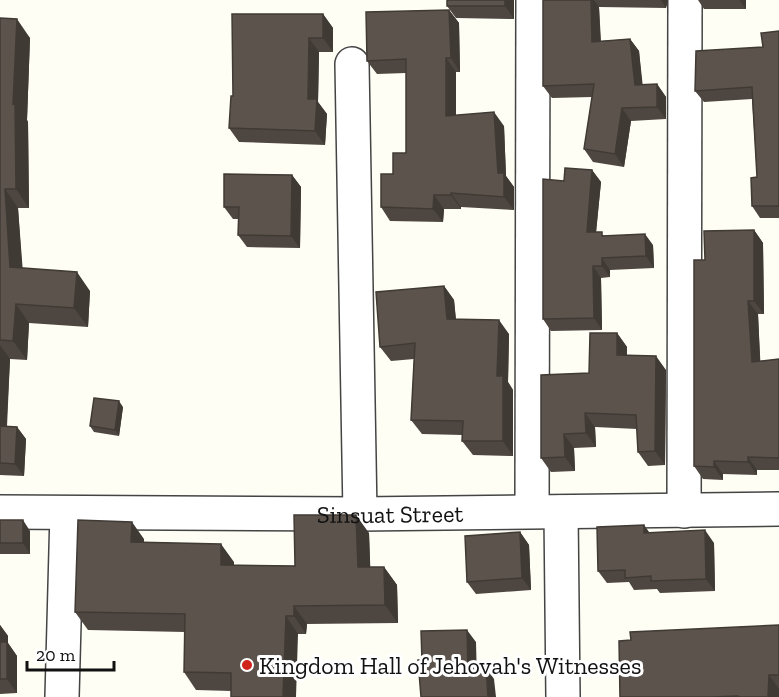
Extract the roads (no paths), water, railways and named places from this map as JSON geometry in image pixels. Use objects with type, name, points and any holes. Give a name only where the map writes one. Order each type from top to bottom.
[{"type":"street","points":[[533,0],[547,511],[563,697]]},
{"type":"street","points":[[684,511],[685,0]]},
{"type":"street","points":[[352,64],[360,514]]},
{"type":"street","name":"Sinsuat Street","points":[[0,512],[360,514],[779,509]]},
{"type":"street","points":[[62,697],[67,513]]},
{"type":"place","name":"Kingdom Hall of Jehovah's Witnesses","points":[[247,665]]}]
